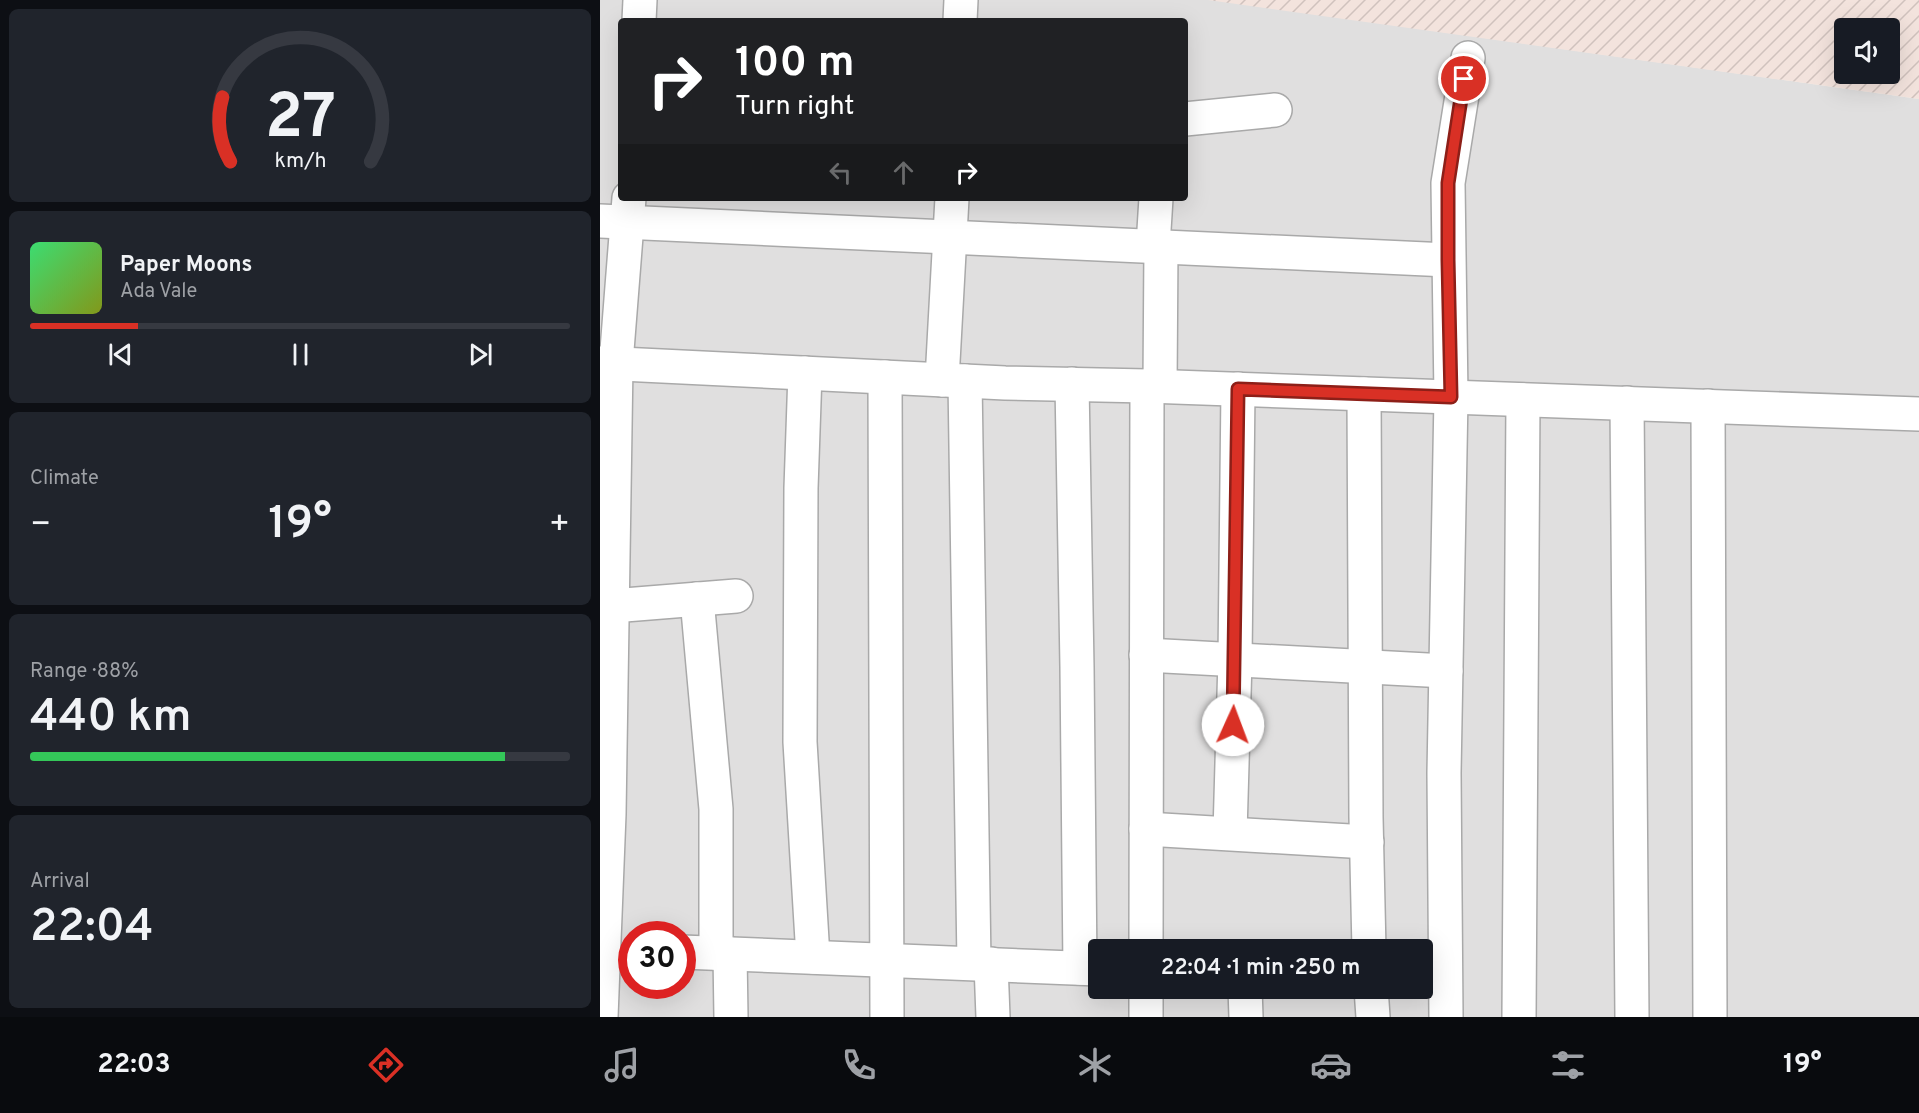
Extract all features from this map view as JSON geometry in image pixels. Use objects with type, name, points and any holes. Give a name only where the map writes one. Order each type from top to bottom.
[{"type":"street","points":[[639,18],[640,0]]},
{"type":"street","points":[[960,18],[962,0]]},
{"type":"street","points":[[1446,1017],[1444,773],[1451,397],[1448,183],[1468,58]]},
{"type":"street","points":[[1188,119],[1275,110]]},
{"type":"street","points":[[952,201],[950,237],[954,381],[982,964],[993,1017]]},
{"type":"street","points":[[1146,939],[1146,655],[1157,247],[1156,201]]},
{"type":"street","points":[[601,1017],[612,950],[605,718],[612,606],[608,363],[619,213],[950,237],[1448,260]]},
{"type":"street","points":[[608,363],[954,381],[1153,386],[1919,414]]},
{"type":"street","points":[[805,373],[801,488],[800,742],[813,957]]},
{"type":"street","points":[[885,377],[887,1017]]},
{"type":"street","points":[[1072,384],[1077,655],[1088,942]]},
{"type":"street","points":[[1230,833],[1235,660],[1238,389]]},
{"type":"street","points":[[1364,394],[1366,842],[1369,939]]},
{"type":"street","points":[[1519,1017],[1523,400]]},
{"type":"street","points":[[1627,403],[1632,1017]]},
{"type":"street","points":[[1708,406],[1710,1017]]},
{"type":"street","points":[[612,606],[736,596]]},
{"type":"street","points":[[697,599],[716,809],[723,954],[731,1017]]},
{"type":"street","points":[[1146,655],[1446,671]]},
{"type":"street","points":[[1146,828],[1366,842]]},
{"type":"street","points":[[696,953],[1088,968]]},
{"type":"street","points":[[1146,999],[1146,1017]]},
{"type":"street","points":[[1245,999],[1246,1017]]},
{"type":"street","points":[[1372,999],[1373,1017]]},
{"type":"shaded area","points":[[600,0],[1214,0],[1919,99],[1919,1017],[600,1017]]},
{"type":"shaded area","points":[[1208,0],[1919,0],[1919,99]]},
{"type":"route","points":[[1233,725],[1238,389],[1451,397],[1448,183],[1464,79]]}]
